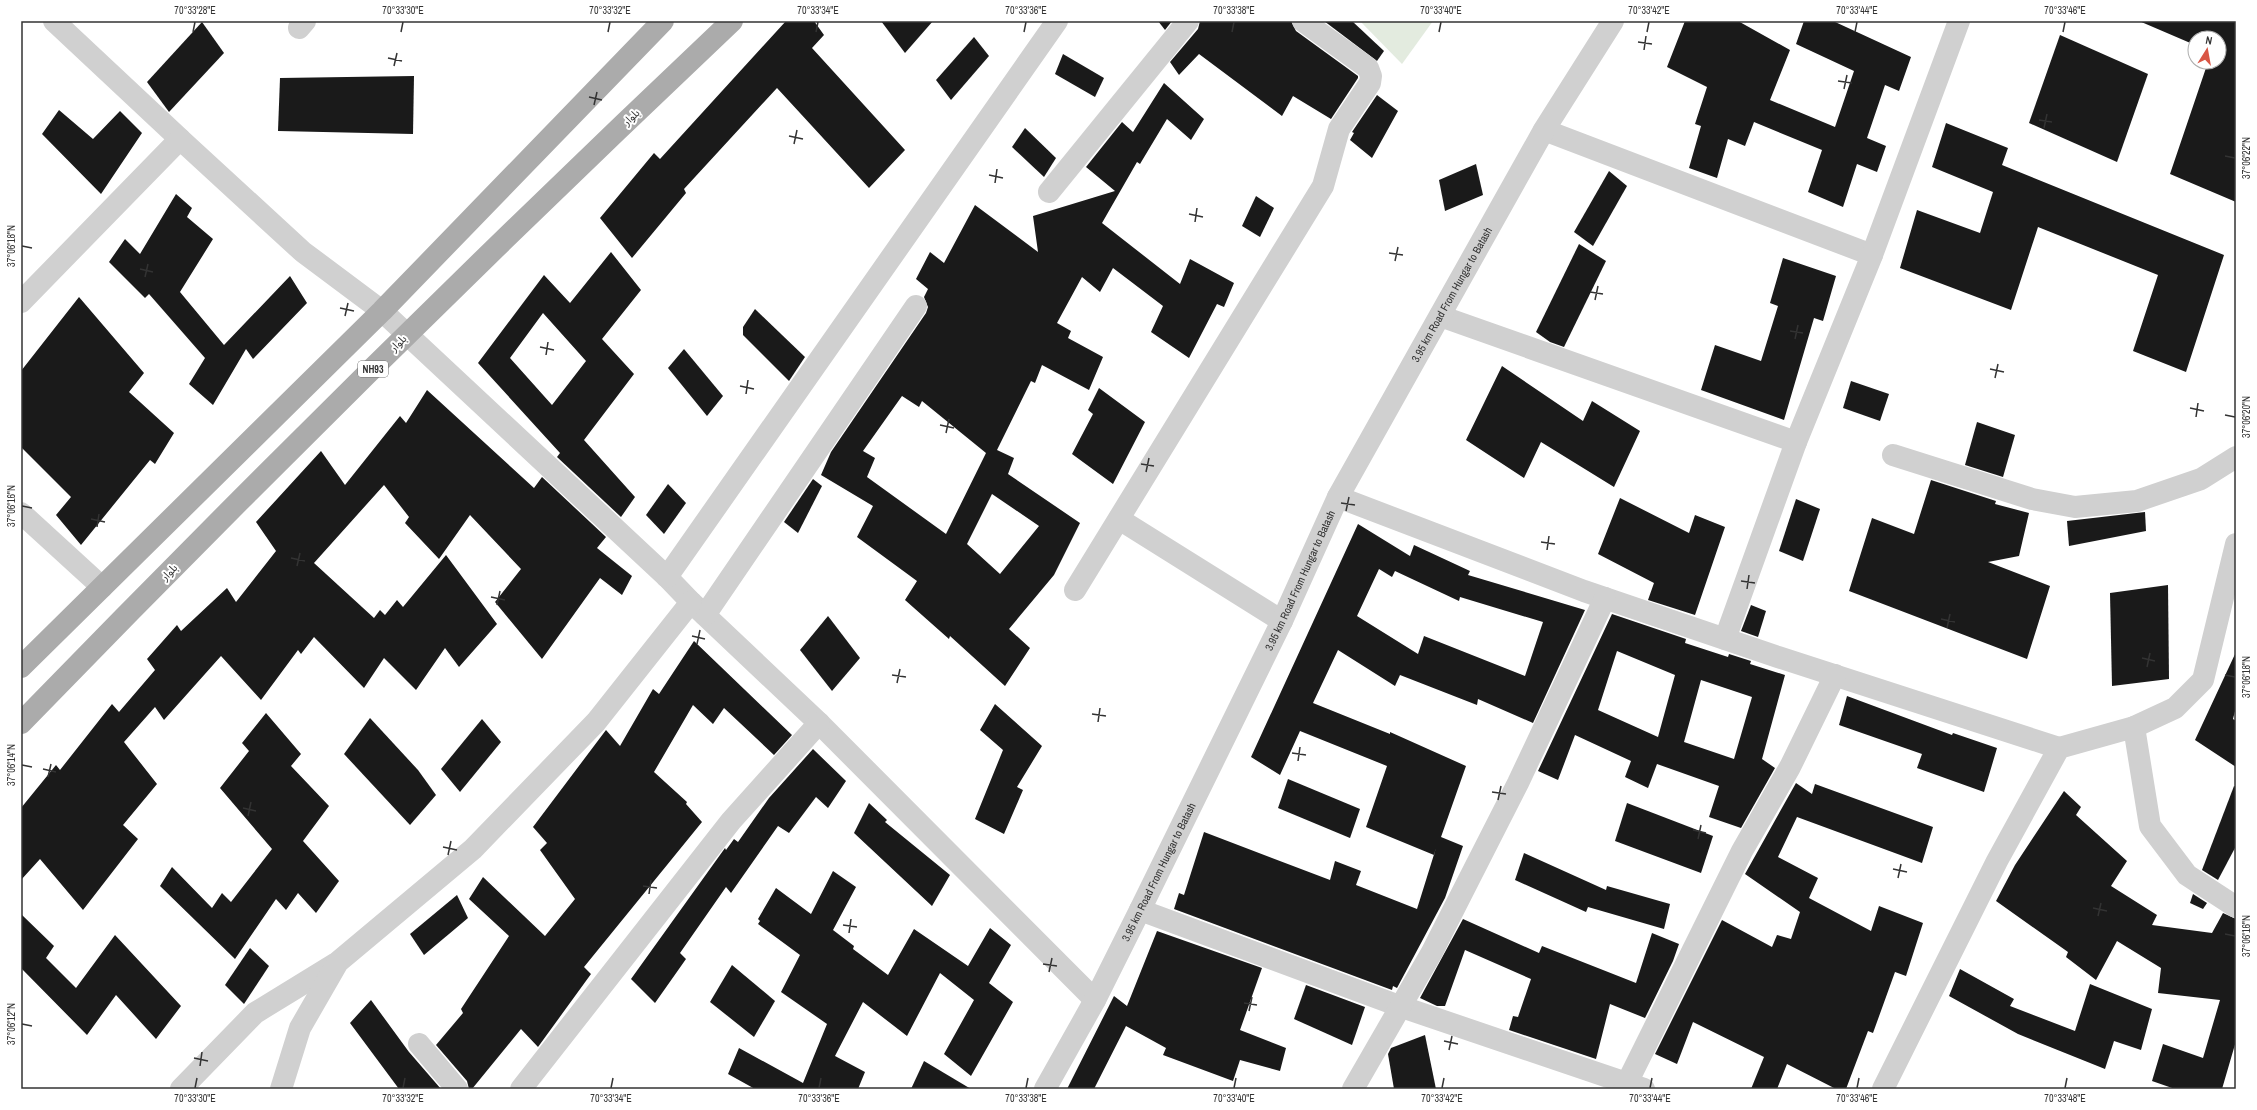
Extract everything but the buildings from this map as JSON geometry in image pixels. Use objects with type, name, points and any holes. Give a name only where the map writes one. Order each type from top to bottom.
[{"type":"main road","points":[[21,667],[382,311],[663,21]]},
{"type":"main road","name":"بلوار","points":[[21,723],[216,524],[407,334],[574,171],[732,21]]},
{"type":"main road","points":[[190,499],[216,524]]},
{"type":"street","points":[[54,21],[303,252],[382,311],[667,577],[698,609],[819,723],[1095,1000]]},
{"type":"street","points":[[667,577],[1057,21]]},
{"type":"street","points":[[1049,192],[1188,21]]},
{"type":"street","points":[[1075,590],[1323,186],[1339,129],[1370,83],[1371,76],[1368,68],[1303,21]]},
{"type":"street","name":"3.95 km Road From Hungar to Batash","points":[[1045,1089],[1095,1000],[1140,910],[1282,621],[1338,497],[1544,130],[1612,21]]},
{"type":"street","points":[[1725,639],[1796,442],[1872,255],[1959,21]]},
{"type":"street","points":[[1544,130],[1872,255]]},
{"type":"street","points":[[21,302],[180,139]]},
{"type":"street","points":[[181,1089],[255,1014],[338,962],[473,850],[596,722],[698,609],[916,306]]},
{"type":"street","points":[[1440,316],[1796,442]]},
{"type":"street","points":[[1893,456],[2032,499],[2075,507],[2137,502],[2201,479],[2236,457]]},
{"type":"street","points":[[1338,497],[1605,598],[1725,639],[2059,748],[2134,727],[2176,708],[2203,680],[2236,544]]},
{"type":"street","points":[[21,513],[102,587]]},
{"type":"street","points":[[1119,519],[1282,621]]},
{"type":"street","points":[[1353,1089],[1402,1007],[1432,952],[1518,783],[1605,598]]},
{"type":"street","points":[[1140,910],[1402,1007],[1631,1087],[1742,851],[1790,768],[1834,675]]},
{"type":"street","points":[[521,1089],[731,821],[819,723]]},
{"type":"street","points":[[2134,727],[2150,826],[2187,875],[2236,907]]},
{"type":"street","points":[[1883,1089],[1997,861],[2059,748]]},
{"type":"street","points":[[281,1089],[300,1028],[338,962]]},
{"type":"street","points":[[419,1044],[457,1089]]},
{"type":"shaded area","points":[[1360,21],[1433,21],[1402,64]]}]
